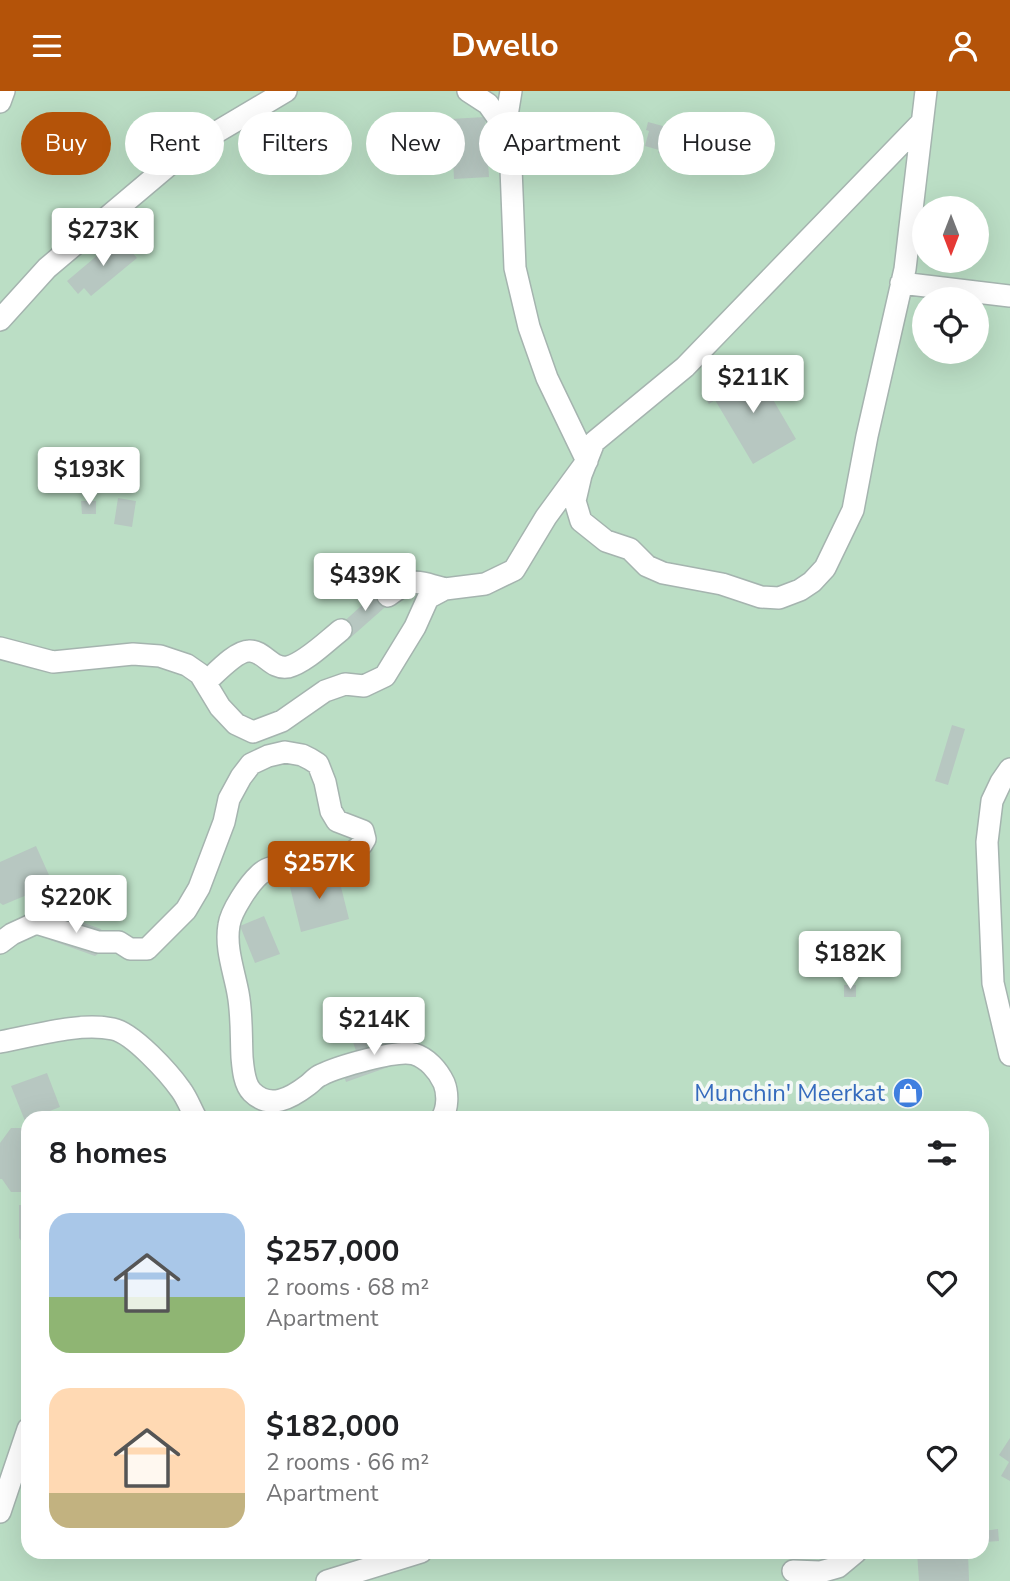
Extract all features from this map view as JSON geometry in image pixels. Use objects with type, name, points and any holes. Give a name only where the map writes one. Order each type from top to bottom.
[{"type":"lane","points":[[0,102],[4,91]]},
{"type":"lane","points":[[0,320],[47,268],[188,149],[286,91]]},
{"type":"lane","points":[[468,91],[488,104],[494,112]]},
{"type":"lane","points":[[508,112],[511,91]]},
{"type":"lane","points":[[922,122],[685,367],[594,442],[581,475],[575,501],[581,521],[606,541],[630,549],[647,566],[663,573],[722,584],[761,597],[779,598],[800,590],[825,568],[853,510],[905,269],[926,91]]},
{"type":"lane","points":[[511,175],[515,268],[529,327],[547,377],[587,461]]},
{"type":"lane","points":[[901,283],[1010,296]]},
{"type":"lane","points":[[0,648],[53,663],[133,654],[160,656],[187,664],[200,674],[220,707],[236,724],[253,732],[282,721],[325,691],[345,684],[364,686],[386,675],[415,627],[428,599],[445,589],[485,584],[513,570],[546,517],[587,461]]},
{"type":"lane","points":[[388,596],[405,583],[421,582],[445,589]]},
{"type":"lane","points":[[206,683],[236,656],[247,650],[257,652],[277,667],[288,667],[302,660],[341,630]]},
{"type":"lane","points":[[0,943],[36,923],[98,942],[119,942],[130,949],[147,949],[186,910],[199,888],[224,822],[229,799],[251,764],[285,752],[302,755],[318,764],[331,811],[337,821],[363,831],[365,839],[361,847],[350,855],[296,867],[278,866],[259,874],[247,889],[229,923],[228,944],[240,1004],[243,1068],[248,1088],[266,1101],[276,1102],[299,1091],[318,1076],[337,1069],[391,1054],[413,1054],[438,1071],[446,1089],[445,1111]]},
{"type":"lane","points":[[1008,1042],[993,983],[987,842],[992,801],[1010,769]]},
{"type":"lane","points":[[0,1042],[68,1029],[115,1029],[132,1038],[159,1065],[181,1090],[192,1111]]},
{"type":"lane","points":[[0,1512],[21,1450]]},
{"type":"lane","points":[[327,1581],[398,1559]]},
{"type":"lane","points":[[793,1571],[820,1572],[838,1567],[848,1559]]},
{"type":"green space","points":[[0,91],[1010,91],[1010,1581],[0,1581]]},
{"type":"building","points":[[479,117],[479,175],[489,177],[454,179],[454,175],[465,175],[465,118]]},
{"type":"building","points":[[648,122],[658,125],[658,150],[645,146],[649,131],[646,130]]},
{"type":"building","points":[[119,237],[137,258],[91,296],[84,288],[78,294],[67,281]]},
{"type":"building","points":[[754,367],[796,439],[753,464],[715,400],[709,404],[704,396]]},
{"type":"building","points":[[118,498],[136,501],[132,527],[114,524]]},
{"type":"building","points":[[81,501],[96,501],[96,514],[82,514]]},
{"type":"building","points":[[381,588],[392,601],[349,639],[339,626]]},
{"type":"building","points":[[952,725],[965,729],[948,785],[935,781]]},
{"type":"building","points":[[36,846],[53,884],[3,905],[0,903],[0,862]]},
{"type":"building","points":[[337,871],[349,919],[301,932],[289,883]]},
{"type":"building","points":[[59,914],[101,929],[108,947],[95,956],[50,940],[43,925]]},
{"type":"building","points":[[264,916],[280,954],[255,963],[240,926]]},
{"type":"building","points":[[844,985],[856,985],[856,997],[844,997]]},
{"type":"building","points":[[363,1032],[368,1048],[391,1041],[410,1040],[411,1064],[394,1065],[346,1082],[338,1057],[356,1051],[351,1036]]},
{"type":"building","points":[[47,1073],[60,1107],[50,1111],[21,1111],[11,1086]]},
{"type":"building","points":[[11,1128],[21,1128],[21,1192],[11,1192],[0,1179],[0,1143]]},
{"type":"building","points":[[19,1205],[21,1205],[21,1241]]},
{"type":"building","points":[[1010,1438],[1010,1481],[1001,1476],[1009,1462],[999,1455]]},
{"type":"building","points":[[998,1529],[999,1541],[989,1542],[989,1530]]},
{"type":"building","points":[[917,1559],[968,1559],[969,1581],[919,1581]]},
{"type":"place","name":"Munchin' Meerkat","points":[[908,1093]]}]
